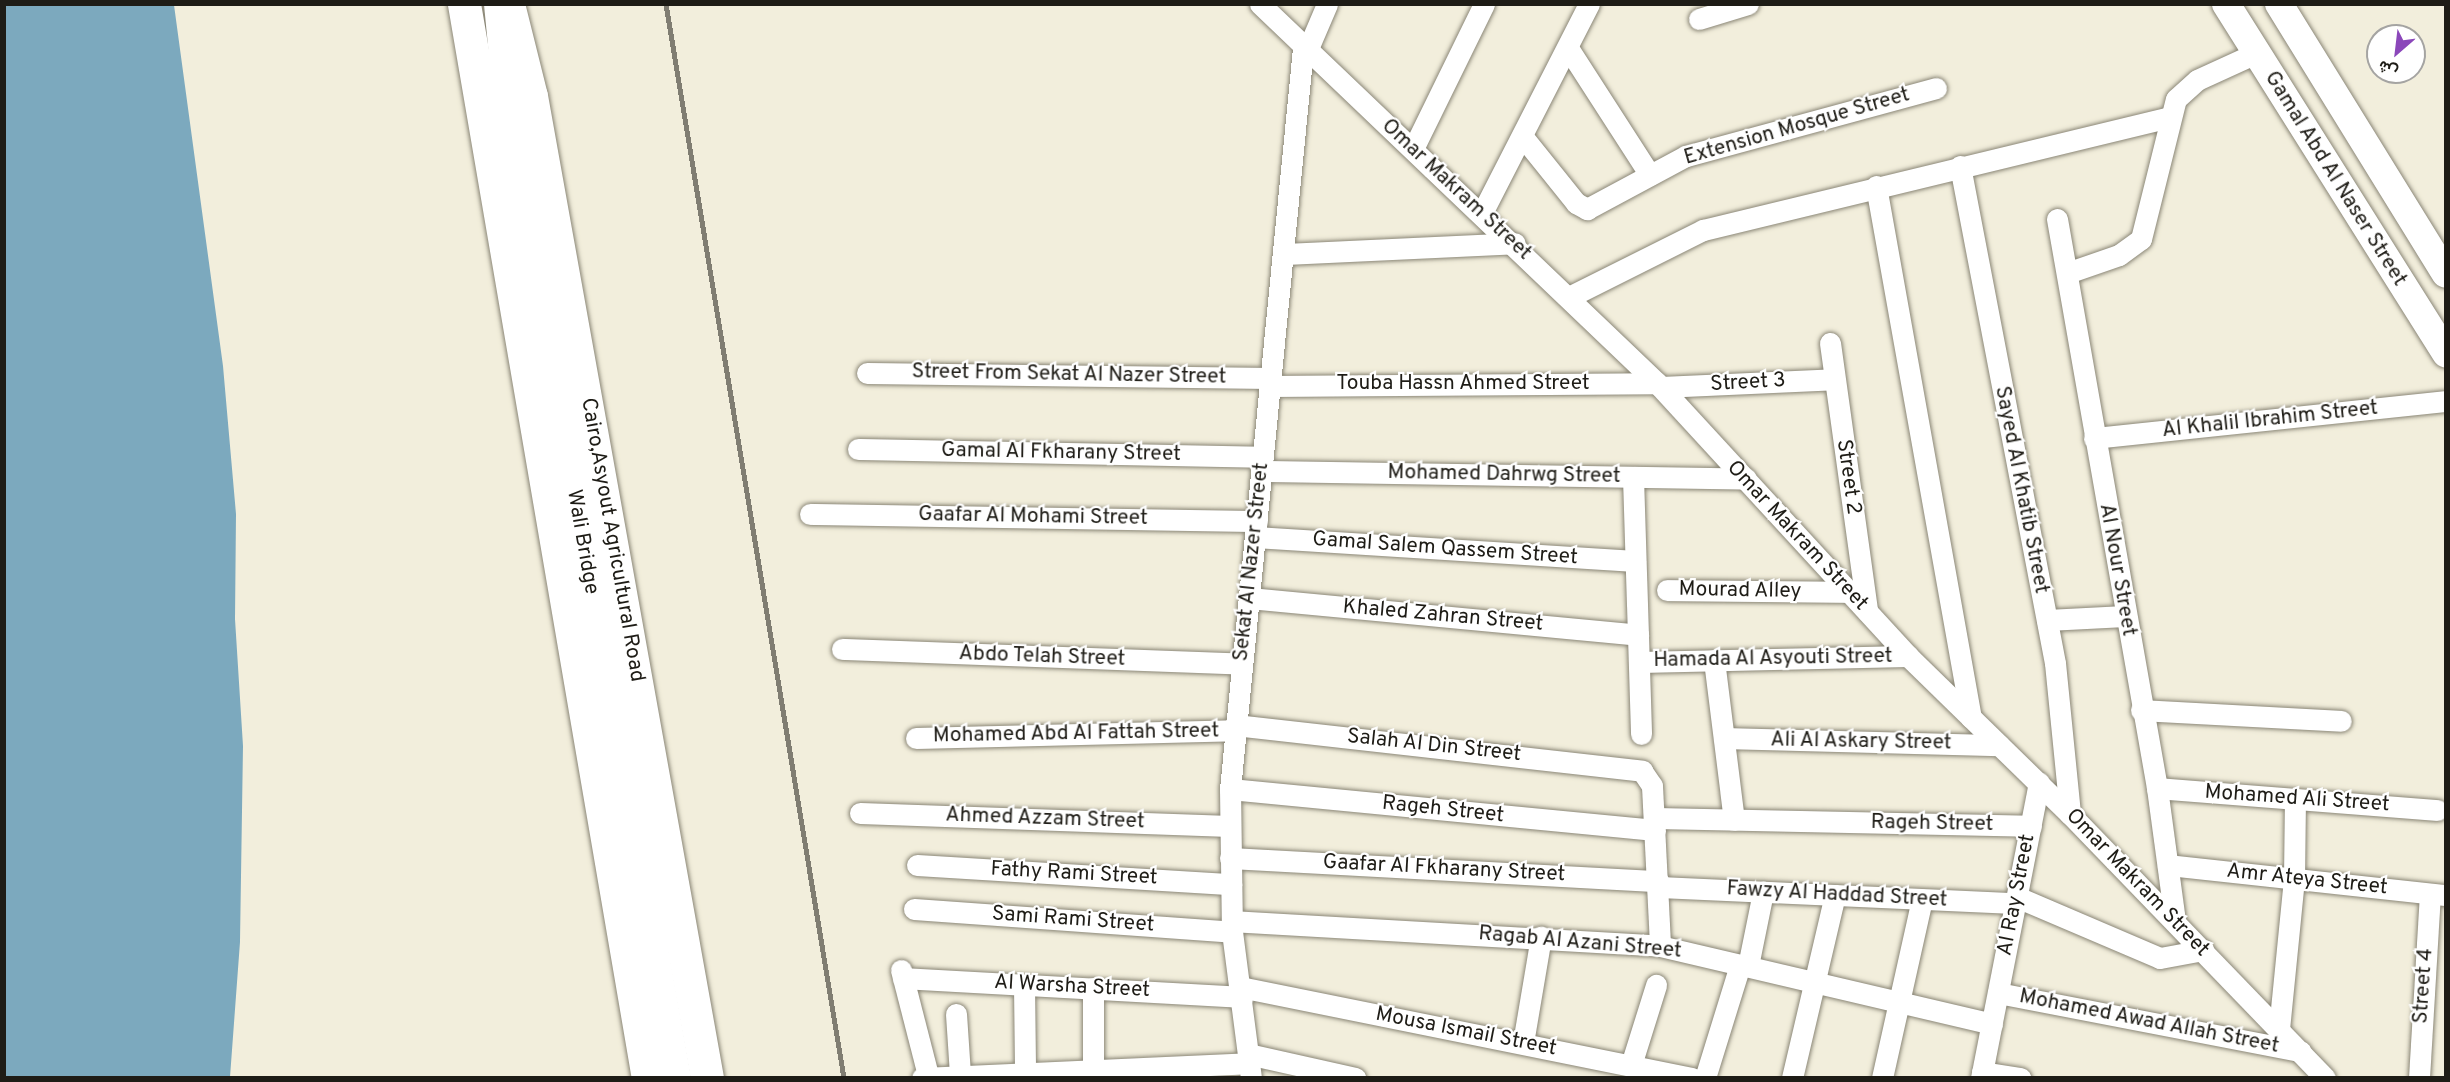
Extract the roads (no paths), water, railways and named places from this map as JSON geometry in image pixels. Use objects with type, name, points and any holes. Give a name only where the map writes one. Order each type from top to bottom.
[{"type":"highway","points":[[464,4],[649,1077]]},
{"type":"highway","name":"Cairo,Asyout Agricultural Road","points":[[508,4],[533,107],[707,1077]]},
{"type":"main road","name":"Wali Bridge","points":[[498,4],[512,148],[677,1077]]},
{"type":"main road","name":"Gamal Abd Al Naser Street","points":[[2226,4],[2445,353]]},
{"type":"main road","name":"Gamal Abd Al Naser Street","points":[[2279,4],[2445,274]]},
{"type":"main road","points":[[2383,254],[2420,232]]},
{"type":"street","name":"Omar Makram Street","points":[[1260,4],[1305,49],[1515,243],[1659,385],[1908,656],[2070,814],[2325,1077]]},
{"type":"street","name":"Sekat Al Nazer Street","points":[[1250,1065],[1232,926],[1230,789],[1305,49],[1327,4]]},
{"type":"street","points":[[1413,149],[1484,4]]},
{"type":"street","points":[[1482,213],[1590,4]]},
{"type":"street","points":[[1699,19],[1748,4]]},
{"type":"street","points":[[1568,48],[1650,175]]},
{"type":"street","points":[[2067,273],[2120,255],[2141,239],[2169,117],[2185,88],[2256,52]]},
{"type":"street","name":"Extension Mosque Street","points":[[1523,137],[1580,207],[1593,208],[1650,175],[1727,143],[1936,88]]},
{"type":"street","points":[[1569,297],[1703,230],[1876,186],[2169,117]]},
{"type":"street","name":"Sayed Al Khatib Street","points":[[1960,166],[2047,620],[2070,814]]},
{"type":"street","points":[[1876,186],[1971,718]]},
{"type":"street","name":"Al Nour Street","points":[[2057,219],[2141,710],[2157,788],[2175,921]]},
{"type":"street","points":[[1285,254],[1515,243]]},
{"type":"street","name":"Street 2","points":[[1830,343],[1867,612]]},
{"type":"street","name":"Street From Sekat Al Nazer Street","points":[[867,373],[1271,382]]},
{"type":"street","name":"Street 3","points":[[1659,385],[1834,380]]},
{"type":"street","name":"Touba Hassn Ahmed Street","points":[[1271,382],[1659,385]]},
{"type":"street","name":"Al Khalil Ibrahim Street","points":[[2094,438],[2445,401]]},
{"type":"street","name":"Gamal Al Fkharany Street","points":[[858,449],[1263,464]]},
{"type":"street","name":"Mohamed Dahrwg Street","points":[[1263,464],[1746,479]]},
{"type":"street","points":[[1633,477],[1641,734]]},
{"type":"street","name":"Gaafar Al Mohami Street","points":[[810,514],[1256,529]]},
{"type":"street","name":"Gamal Salem Qassem Street","points":[[1256,529],[1635,561]]},
{"type":"street","name":"Mourad Alley","points":[[1667,590],[1850,592]]},
{"type":"street","name":"Khaled Zahran Street","points":[[1248,598],[1638,635]]},
{"type":"street","points":[[2047,620],[2125,615]]},
{"type":"street","name":"Abdo Telah Street","points":[[842,649],[1242,664]]},
{"type":"street","name":"Hamada Al Asyouti Street","points":[[1639,662],[1908,656]]},
{"type":"street","points":[[1714,660],[1734,820]]},
{"type":"street","points":[[2141,710],[2342,721]]},
{"type":"street","name":"Mohamed Abd Al Fattah Street","points":[[916,738],[1235,728]]},
{"type":"street","name":"Salah Al Din Street","points":[[1235,728],[1633,768],[1649,778],[1655,824]]},
{"type":"street","name":"Ali Al Askary Street","points":[[1724,738],[1999,745]]},
{"type":"street","name":"Al Ray Street","points":[[1982,1075],[2039,783]]},
{"type":"street","name":"Mohamed Ali Street","points":[[2157,788],[2437,810]]},
{"type":"street","name":"Rageh Street","points":[[1230,789],[1655,824],[1734,820],[2031,826]]},
{"type":"street","points":[[2279,1029],[2294,879],[2295,799]]},
{"type":"street","name":"Ahmed Azzam Street","points":[[860,813],[1230,826]]},
{"type":"street","points":[[1655,824],[1660,946]]},
{"type":"street","name":"Gaafar Al Fkharany Street","points":[[1230,858],[1658,884]]},
{"type":"street","name":"Fathy Rami Street","points":[[917,865],[1231,884]]},
{"type":"street","name":"Amr Ateya Street","points":[[2168,865],[2438,894]]},
{"type":"street","name":"Fawzy Al Haddad Street","points":[[1658,884],[1835,896],[2016,900]]},
{"type":"street","points":[[1705,1077],[1744,965],[1763,892]]},
{"type":"street","name":"Street 4","points":[[2419,1077],[2438,894]]},
{"type":"street","points":[[1792,1077],[1835,896]]},
{"type":"street","points":[[1882,1077],[1922,899]]},
{"type":"street","points":[[2016,900],[2160,958],[2203,950]]},
{"type":"street","name":"Sami Rami Street","points":[[914,909],[1232,926]]},
{"type":"street","name":"Ragab Al Azani Street","points":[[1232,926],[1541,937],[1660,946],[1992,1024]]},
{"type":"street","points":[[1523,1043],[1541,937]]},
{"type":"street","name":"Al Warsha Street","points":[[925,1076],[902,974],[1024,985],[1241,992]]},
{"type":"street","points":[[1024,985],[1025,1071]]},
{"type":"street","points":[[1631,1065],[1656,985]]},
{"type":"street","points":[[1093,988],[1093,1069]]},
{"type":"street","name":"Mousa Ismail Street","points":[[1241,992],[1523,1043],[1692,1077]]},
{"type":"street","name":"Mohamed Awad Allah Street","points":[[1998,993],[2300,1051]]},
{"type":"street","points":[[956,1014],[960,1074]]},
{"type":"street","points":[[925,1076],[1250,1065],[1355,1077]]},
{"type":"street","points":[[1982,1075],[2021,1077]]},
{"type":"water","points":[[5,4],[174,5],[223,366],[236,514],[235,619],[243,746],[240,942],[230,1077],[5,1077]]},
{"type":"railway","points":[[666,4],[844,1078]]}]
